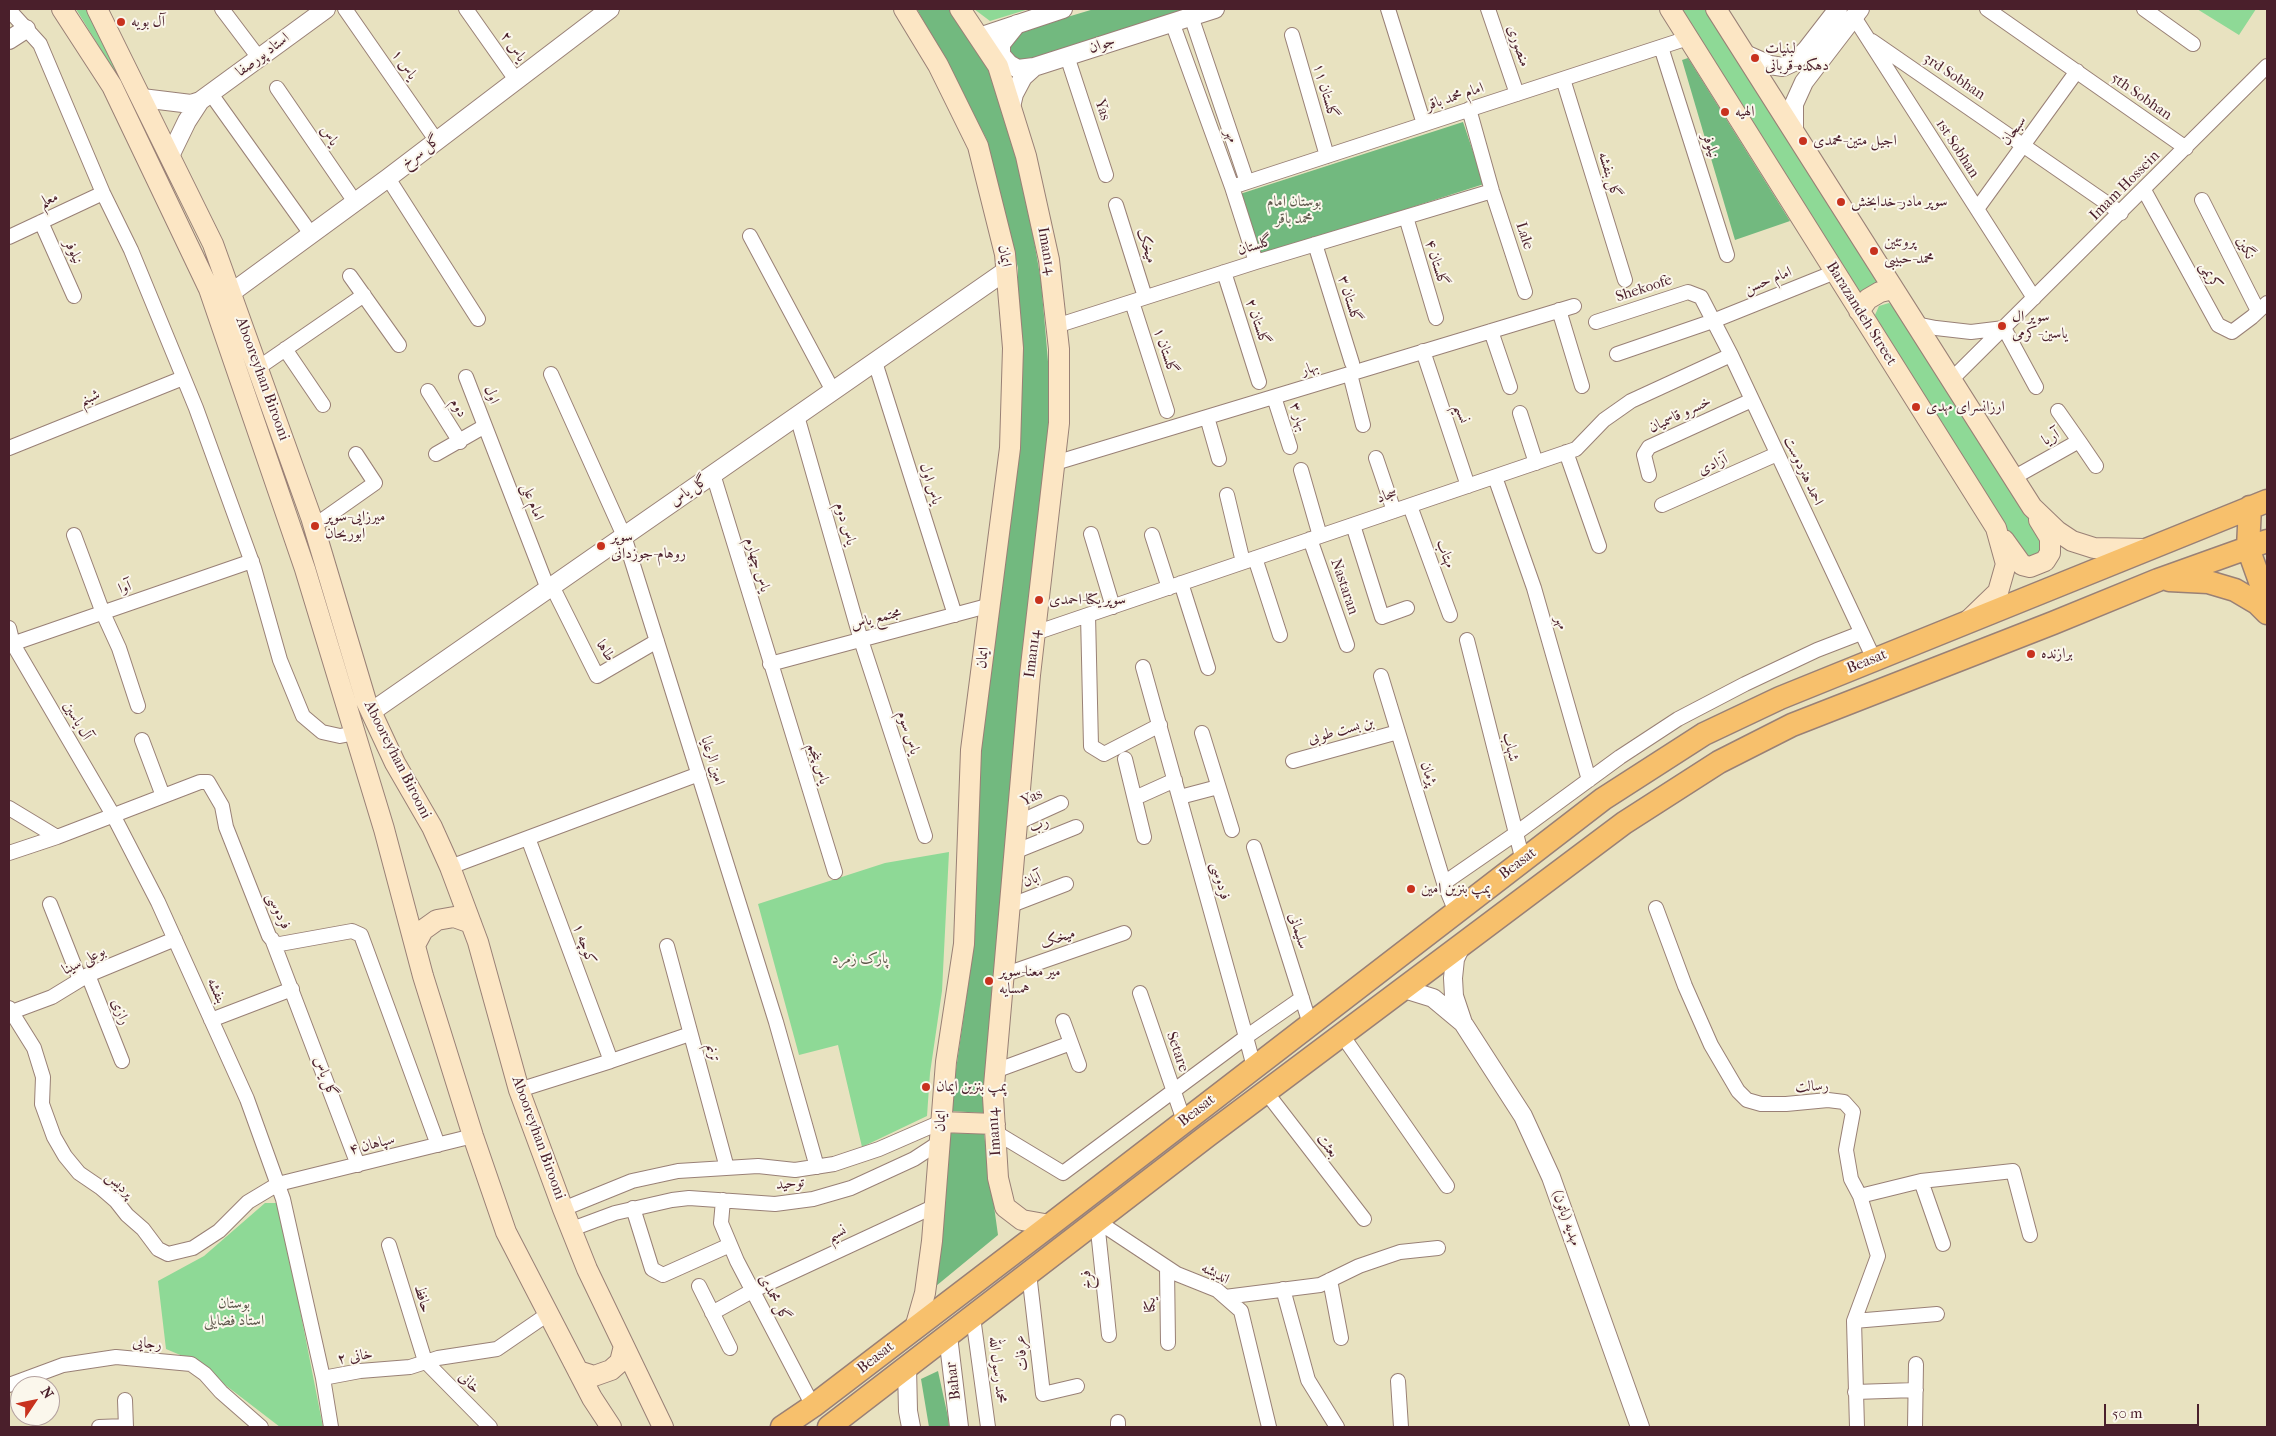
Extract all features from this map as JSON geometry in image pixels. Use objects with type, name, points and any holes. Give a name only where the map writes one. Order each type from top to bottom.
[{"type":"main road","name":"Abooreyhan Birooni","points":[[62,9],[112,86],[209,289],[305,569],[356,733],[415,945],[473,1136],[506,1232],[578,1371],[611,1427]]},
{"type":"main road","name":"Abooreyhan Birooni","points":[[97,9],[213,244],[314,526],[366,702],[395,763],[432,827],[450,867],[478,942],[519,1090],[564,1209],[587,1269],[663,1427]]},
{"type":"main road","name":"ایمان","points":[[904,9],[938,65],[978,146],[1005,254],[1013,348],[1010,448],[971,750],[964,944],[946,1062],[935,1206],[925,1293],[915,1328]]},
{"type":"main road","name":"Iman14","points":[[960,9],[998,66],[1026,156],[1049,260],[1058,349],[1060,424],[1035,633],[993,1097],[998,1178],[1005,1207],[1022,1220],[1050,1225]]},
{"type":"main road","name":"Barazandeh Street","points":[[1670,9],[1996,528],[2006,564],[1998,592],[1969,620]]},
{"type":"main road","points":[[1716,9],[2032,507],[2050,538],[2050,553],[2045,561],[2030,567],[2022,565],[1996,528]]},
{"type":"main road","points":[[1860,311],[1868,299],[1880,292],[1894,289]]},
{"type":"main road","points":[[2259,504],[2267,533]]},
{"type":"main road","points":[[2259,504],[2258,544],[2267,601]]},
{"type":"main road","name":"Beasat","points":[[782,1427],[813,1406],[1050,1225],[1603,799],[1704,734],[1780,698],[1874,659],[2259,504]]},
{"type":"main road","points":[[2032,507],[2057,531],[2072,541],[2094,548],[2146,549]]},
{"type":"main road","name":"Beasat","points":[[829,1427],[1266,1092],[1624,823],[1720,762],[1792,725],[2158,580],[2258,544]]},
{"type":"main road","points":[[2158,580],[2208,582],[2235,590],[2257,603],[2267,613]]},
{"type":"main road","points":[[1780,698],[1792,725]]},
{"type":"main road","points":[[415,945],[423,930],[437,920],[454,917],[470,923]]},
{"type":"main road","points":[[941,1122],[995,1128]]},
{"type":"main road","points":[[578,1371],[594,1376],[612,1370],[620,1362],[624,1346]]},
{"type":"street","points":[[222,9],[259,58]]},
{"type":"street","name":"استاد پورصفا","points":[[205,98],[326,9]]},
{"type":"street","name":"یاس ۱","points":[[345,9],[436,140]]},
{"type":"street","name":"یاس ۲","points":[[466,9],[516,80]]},
{"type":"street","points":[[978,37],[1063,9]]},
{"type":"street","name":"جوان","points":[[1034,67],[1215,9]]},
{"type":"street","points":[[1388,9],[1424,124]]},
{"type":"street","name":"منصوری","points":[[1488,9],[1517,94]]},
{"type":"street","points":[[1745,54],[1770,65],[1783,67],[1794,62],[1807,50],[1838,9]]},
{"type":"street","name":"5th Sobhan","points":[[1987,9],[2186,148]]},
{"type":"street","points":[[2144,9],[2193,44]]},
{"type":"street","points":[[9,10],[40,44],[103,193],[131,250],[183,378],[252,561],[280,660],[303,716],[322,732],[340,736],[356,733]]},
{"type":"street","name":"گل سرخ","points":[[231,293],[388,178],[516,80],[601,11]]},
{"type":"street","points":[[1794,132],[1794,104],[1808,77],[1857,13]]},
{"type":"street","name":"1st Sobhan","points":[[1857,13],[1866,37],[2034,298]]},
{"type":"street","name":"مهر","points":[[1191,16],[1247,182]]},
{"type":"street","name":"مهر","points":[[1172,22],[1232,187],[1256,262]]},
{"type":"street","points":[[1018,24],[1000,44],[1001,55],[1009,64],[1018,69],[1034,67]]},
{"type":"street","points":[[9,40],[26,28]]},
{"type":"street","name":"گلستان ۱۱","points":[[1292,35],[1327,156]]},
{"type":"street","name":"3rd Sobhan","points":[[1866,37],[2024,144],[2121,213]]},
{"type":"street","name":"امام محمد باقر","points":[[1232,187],[1688,38]]},
{"type":"street","name":"نیلوفر","points":[[1661,47],[1727,255]]},
{"type":"street","name":"Yas","points":[[1067,56],[1106,175]]},
{"type":"street","points":[[1794,62],[1794,76],[1800,80],[1808,77]]},
{"type":"street","name":"Imam Hossein","points":[[1951,380],[2267,66]]},
{"type":"street","points":[[1011,107],[1014,94],[1023,77],[1034,67]]},
{"type":"street","name":"سبحان","points":[[1977,209],[2077,71]]},
{"type":"street","name":"گل بنفشه","points":[[1563,79],[1625,280]]},
{"type":"street","name":"یاس","points":[[277,88],[355,202]]},
{"type":"street","points":[[142,98],[190,104],[205,98]]},
{"type":"street","points":[[170,156],[187,121],[205,98]]},
{"type":"street","points":[[205,98],[311,234]]},
{"type":"street","name":"Lale","points":[[1469,110],[1492,191],[1525,292]]},
{"type":"street","points":[[388,178],[478,319]]},
{"type":"street","name":"کریمی","points":[[2144,190],[2218,325],[2232,332],[2263,307]]},
{"type":"street","name":"گلستان","points":[[1056,326],[1256,262],[1492,191]]},
{"type":"street","name":"معلم","points":[[9,237],[103,193]]},
{"type":"street","name":"نگین","points":[[2202,200],[2263,307]]},
{"type":"street","name":"میخک","points":[[1116,205],[1138,300]]},
{"type":"street","name":"گلستان ۴","points":[[1406,217],[1436,318]]},
{"type":"street","name":"نیلوفر","points":[[41,222],[74,296]]},
{"type":"street","points":[[750,236],[833,391]]},
{"type":"street","name":"گلستان ۳","points":[[1315,244],[1351,368],[1363,425]]},
{"type":"street","name":"گل یاس","points":[[371,712],[1007,270]]},
{"type":"street","name":"گلستان ۲","points":[[1224,272],[1259,382]]},
{"type":"street","name":"امام حسن","points":[[1617,354],[1714,321],[1835,272]]},
{"type":"street","points":[[350,276],[399,345]]},
{"type":"street","name":"Shekoofe","points":[[1596,322],[1688,292],[1701,297]]},
{"type":"street","points":[[258,368],[364,295]]},
{"type":"street","name":"احمد هنردوست","points":[[1701,297],[1731,355],[1874,659]]},
{"type":"street","name":"گلستان ۱","points":[[1138,300],[1168,411]]},
{"type":"street","name":"بهار","points":[[1055,463],[1274,397],[1351,368],[1423,352],[1574,306]]},
{"type":"street","points":[[1559,310],[1582,386]]},
{"type":"street","points":[[1916,324],[1971,332],[2004,328],[2036,387]]},
{"type":"street","points":[[1491,331],[1510,387]]},
{"type":"street","points":[[285,349],[323,405]]},
{"type":"street","name":"نسیم","points":[[1423,352],[1468,486]]},
{"type":"street","name":"سجاد","points":[[1035,633],[1576,449],[1604,420],[1631,401],[1731,355]]},
{"type":"street","name":"یاس اول","points":[[875,362],[955,615]]},
{"type":"street","name":"امین الرعایا","points":[[551,374],[624,536],[776,1022],[817,1167]]},
{"type":"street","name":"اول","points":[[466,377],[486,426]]},
{"type":"street","name":"شبنم","points":[[9,448],[183,378]]},
{"type":"street","name":"دوم","points":[[428,391],[460,442]]},
{"type":"street","name":"بهار ۳","points":[[1274,397],[1290,447]]},
{"type":"street","name":"خسرو قاسمیان","points":[[1649,475],[1644,455],[1649,447],[1752,400]]},
{"type":"street","points":[[2058,411],[2079,441]]},
{"type":"street","points":[[1520,413],[1536,463]]},
{"type":"street","name":"یاس دوم","points":[[797,416],[861,640]]},
{"type":"street","points":[[1206,417],[1219,459]]},
{"type":"street","points":[[436,454],[486,426]]},
{"type":"street","name":"امام علی","points":[[486,426],[550,588]]},
{"type":"street","name":"آریا","points":[[2013,478],[2079,441],[2096,466]]},
{"type":"street","points":[[1566,452],[1599,546]]},
{"type":"street","points":[[314,526],[375,483],[356,454]]},
{"type":"street","name":"آزادی","points":[[1662,505],[1777,454]]},
{"type":"street","points":[[1376,458],[1394,511]]},
{"type":"street","name":"Nastaran","points":[[1301,470],[1315,538],[1346,645]]},
{"type":"street","name":"یاس چهارم","points":[[713,474],[770,664]]},
{"type":"street","name":"مهر","points":[[1495,476],[1534,588],[1589,780]]},
{"type":"street","points":[[1227,495],[1249,560],[1280,635]]},
{"type":"street","name":"مهتاب","points":[[1410,506],[1450,615]]},
{"type":"street","points":[[1353,525],[1382,617],[1407,608]]},
{"type":"street","points":[[1092,534],[1113,607]]},
{"type":"street","points":[[74,535],[103,613],[119,648],[138,706]]},
{"type":"street","points":[[1152,535],[1208,668]]},
{"type":"street","name":"آوا","points":[[11,644],[252,561]]},
{"type":"street","name":"طاها","points":[[550,588],[597,676],[657,641]]},
{"type":"street","name":"مجتمع یاس","points":[[770,664],[991,605]]},
{"type":"street","points":[[1088,615],[1088,691],[1091,746],[1104,754],[1160,725]]},
{"type":"street","name":"آل یاسین","points":[[9,628],[11,644],[113,815]]},
{"type":"street","points":[[1444,882],[1678,719],[1745,684],[1817,650],[1861,633]]},
{"type":"street","name":"یاس سوم","points":[[861,640],[925,836]]},
{"type":"street","name":"شهاب","points":[[1467,640],[1523,860]]},
{"type":"street","name":"یاس پنجم","points":[[770,664],[835,872]]},
{"type":"street","name":"فردوسی","points":[[1143,668],[1254,1067]]},
{"type":"street","name":"پژمان","points":[[1381,676],[1444,882],[1456,912]]},
{"type":"street","name":"بن بست طوبی","points":[[1293,761],[1398,732]]},
{"type":"street","points":[[1202,733],[1232,830]]},
{"type":"street","points":[[142,740],[162,796]]},
{"type":"street","points":[[1125,759],[1144,837]]},
{"type":"street","points":[[450,867],[699,774]]},
{"type":"street","points":[[1135,798],[1175,780]]},
{"type":"street","name":"فردوسی","points":[[9,853],[57,837],[200,782],[208,782],[222,806],[226,827],[275,943],[280,944],[352,931],[361,936],[438,1145]]},
{"type":"street","points":[[1180,797],[1218,787]]},
{"type":"street","name":"Yas","points":[[1017,823],[1061,803]]},
{"type":"street","points":[[9,808],[57,837]]},
{"type":"street","name":"بنفشه","points":[[113,815],[174,939],[247,1099],[278,1184]]},
{"type":"street","name":"رب","points":[[1014,852],[1076,827]]},
{"type":"street","name":"کوچه ۱","points":[[528,838],[611,1062]]},
{"type":"street","name":"سلیمانی","points":[[1254,847],[1310,1024]]},
{"type":"street","name":"آبان","points":[[1009,906],[1066,884]]},
{"type":"street","name":"رازی","points":[[50,904],[122,1060]]},
{"type":"street","name":"رسالت","points":[[1656,908],[1685,986],[1711,1045],[1738,1091],[1747,1100],[1761,1104],[1828,1100],[1844,1102],[1853,1112],[1846,1150],[1851,1179],[1860,1196],[1878,1256],[1854,1321],[1857,1427]]},
{"type":"street","name":"میخک","points":[[1003,976],[1124,933]]},
{"type":"street","name":"بوعلی سینا","points":[[9,1011],[52,997],[84,978],[174,939]]},
{"type":"street","name":"گل یاس","points":[[272,939],[358,1165]]},
{"type":"street","name":"ترنم","points":[[666,946],[727,1168]]},
{"type":"street","name":"مهدیه (باتون)","points":[[1461,946],[1452,978],[1454,996],[1463,1023],[1523,1116],[1552,1177],[1640,1427]]},
{"type":"street","points":[[211,1020],[292,989]]},
{"type":"street","name":"مهدیه (باتون)","points":[[1404,989],[1434,998],[1463,1023]]},
{"type":"street","name":"Setare","points":[[1140,993],[1184,1121]]},
{"type":"street","points":[[995,1128],[1063,1173],[1246,1037],[1302,998]]},
{"type":"street","name":"پردیس","points":[[9,1011],[34,1048],[44,1077],[42,1104],[54,1137],[65,1156],[79,1173],[116,1201],[127,1215],[143,1229],[158,1249],[168,1254],[193,1248],[219,1231],[248,1202],[278,1184]]},
{"type":"street","points":[[1063,1021],[1079,1065]]},
{"type":"street","points":[[519,1090],[611,1062],[690,1034]]},
{"type":"street","points":[[1342,1035],[1447,1186]]},
{"type":"street","points":[[995,1071],[1071,1042]]},
{"type":"street","name":"بعثت","points":[[1266,1092],[1364,1219]]},
{"type":"street","points":[[564,1209],[632,1181],[678,1171],[758,1166],[795,1170],[834,1164],[879,1149],[941,1122]]},
{"type":"street","name":"سپاهان ۴","points":[[278,1184],[473,1136]]},
{"type":"street","name":"توحید","points":[[572,1229],[633,1208],[689,1198],[775,1204],[813,1199],[851,1188],[914,1159],[940,1142]]},
{"type":"street","points":[[1860,1196],[1921,1180],[2013,1171],[2030,1235]]},
{"type":"street","points":[[1921,1180],[1943,1244]]},
{"type":"street","name":"خانی ۲","points":[[278,1184],[323,1378],[360,1371],[410,1367],[425,1361],[496,1349],[548,1314]]},
{"type":"street","name":"گل محمدی","points":[[723,1200],[721,1223],[730,1245],[752,1291],[813,1406]]},
{"type":"street","name":"نسیم","points":[[712,1313],[752,1291],[935,1206]]},
{"type":"street","points":[[633,1208],[652,1269],[663,1275],[730,1245]]},
{"type":"street","name":"اندیشه","points":[[1097,1222],[1177,1274],[1217,1290],[1241,1311],[1270,1427]]},
{"type":"street","name":"فرخ","points":[[1097,1222],[1109,1335]]},
{"type":"street","name":"حافظ","points":[[390,1244],[425,1361]]},
{"type":"street","points":[[1225,1297],[1320,1286],[1359,1266],[1400,1252],[1438,1248]]},
{"type":"street","name":"یکتا","points":[[1167,1268],[1168,1343]]},
{"type":"street","name":"عرفات","points":[[1029,1274],[1043,1394],[1076,1386]]},
{"type":"street","points":[[1330,1280],[1340,1338]]},
{"type":"street","points":[[699,1286],[730,1348]]},
{"type":"street","points":[[1282,1289],[1308,1380],[1337,1427]]},
{"type":"street","points":[[1854,1321],[1937,1314]]},
{"type":"street","name":"محمد رسول الله","points":[[973,1317],[988,1427]]},
{"type":"street","name":"Bahar","points":[[948,1336],[959,1427]]},
{"type":"street","name":"رجایی","points":[[9,1385],[63,1366],[116,1357],[191,1364],[205,1374],[221,1392],[261,1427]]},
{"type":"street","name":"خانی","points":[[425,1361],[490,1427]]},
{"type":"street","points":[[1916,1364],[1916,1427]]},
{"type":"street","points":[[907,1367],[908,1411],[911,1427]]},
{"type":"street","points":[[323,1378],[331,1427]]},
{"type":"street","points":[[1398,1381],[1401,1427]]},
{"type":"street","points":[[1855,1392],[1916,1390]]},
{"type":"street","points":[[99,1427],[126,1427],[125,1400]]},
{"type":"green space","points":[[76,9],[88,9],[157,148],[152,151],[109,63]]},
{"type":"green space","points":[[917,9],[951,9],[989,68],[1021,165],[1041,281],[1053,419],[1018,743],[984,1113],[950,1111],[973,952],[978,744],[1017,448],[1018,268],[986,138]]},
{"type":"green space","points":[[974,9],[1029,9],[990,21]]},
{"type":"green space","points":[[1094,9],[1193,9],[1022,64],[1010,58],[1008,39],[1024,30]]},
{"type":"green space","points":[[1680,9],[1705,9],[1878,283],[1860,299]]},
{"type":"green space","points":[[2197,9],[2256,9],[2239,35]]},
{"type":"green space","points":[[1688,58],[1790,221],[1735,240],[1682,60]]},
{"type":"green space","name":"بوستان امام محمد باقر","points":[[1463,122],[1484,184],[1260,256],[1240,194]]},
{"type":"green space","points":[[1889,303],[1896,309],[2045,541],[2039,552],[2030,559],[2020,554],[1879,326],[1875,315],[1879,306]]},
{"type":"green space","name":"پارک زمرد","points":[[949,852],[942,991],[930,1073],[927,1116],[862,1147],[838,1045],[799,1055],[758,904],[885,863]]},
{"type":"green space","points":[[948,1133],[984,1134],[998,1235],[936,1286]]},
{"type":"green space","name":"بوستان استاد فضایلی","points":[[265,1203],[279,1203],[323,1427],[280,1427],[185,1357],[166,1349],[158,1281],[204,1256]]},
{"type":"green space","points":[[938,1371],[949,1427],[929,1427],[921,1379]]},
{"type":"place","name":"آل بویه","points":[[121,22]]},
{"type":"place","name":"لبنیات دهکده-قربانی","points":[[1755,58]]},
{"type":"place","name":"الهیه","points":[[1725,112]]},
{"type":"place","name":"اجیل متین-محمدی","points":[[1803,141]]},
{"type":"place","name":"سوپر مادر-خدابخش","points":[[1841,202]]},
{"type":"place","name":"پروتئین محمد-حبیبی","points":[[1874,251]]},
{"type":"place","name":"سوپر ال یاسین-کرمی","points":[[2002,326]]},
{"type":"place","name":"ارزانسرای مهدی","points":[[1916,407]]},
{"type":"place","name":"میرزایی-سوپر ابوریحان","points":[[315,526]]},
{"type":"place","name":"سوپر روهام-جوزدانی","points":[[601,546]]},
{"type":"place","name":"سوپر یکتا-احمدی","points":[[1039,600]]},
{"type":"place","name":"برازنده","points":[[2031,654]]},
{"type":"place","name":"پمپ بنزین امین","points":[[1411,889]]},
{"type":"place","name":"میر معنا-سوپر همسایه","points":[[989,981]]},
{"type":"place","name":"پمپ بنزین ایمان","points":[[926,1087]]}]
